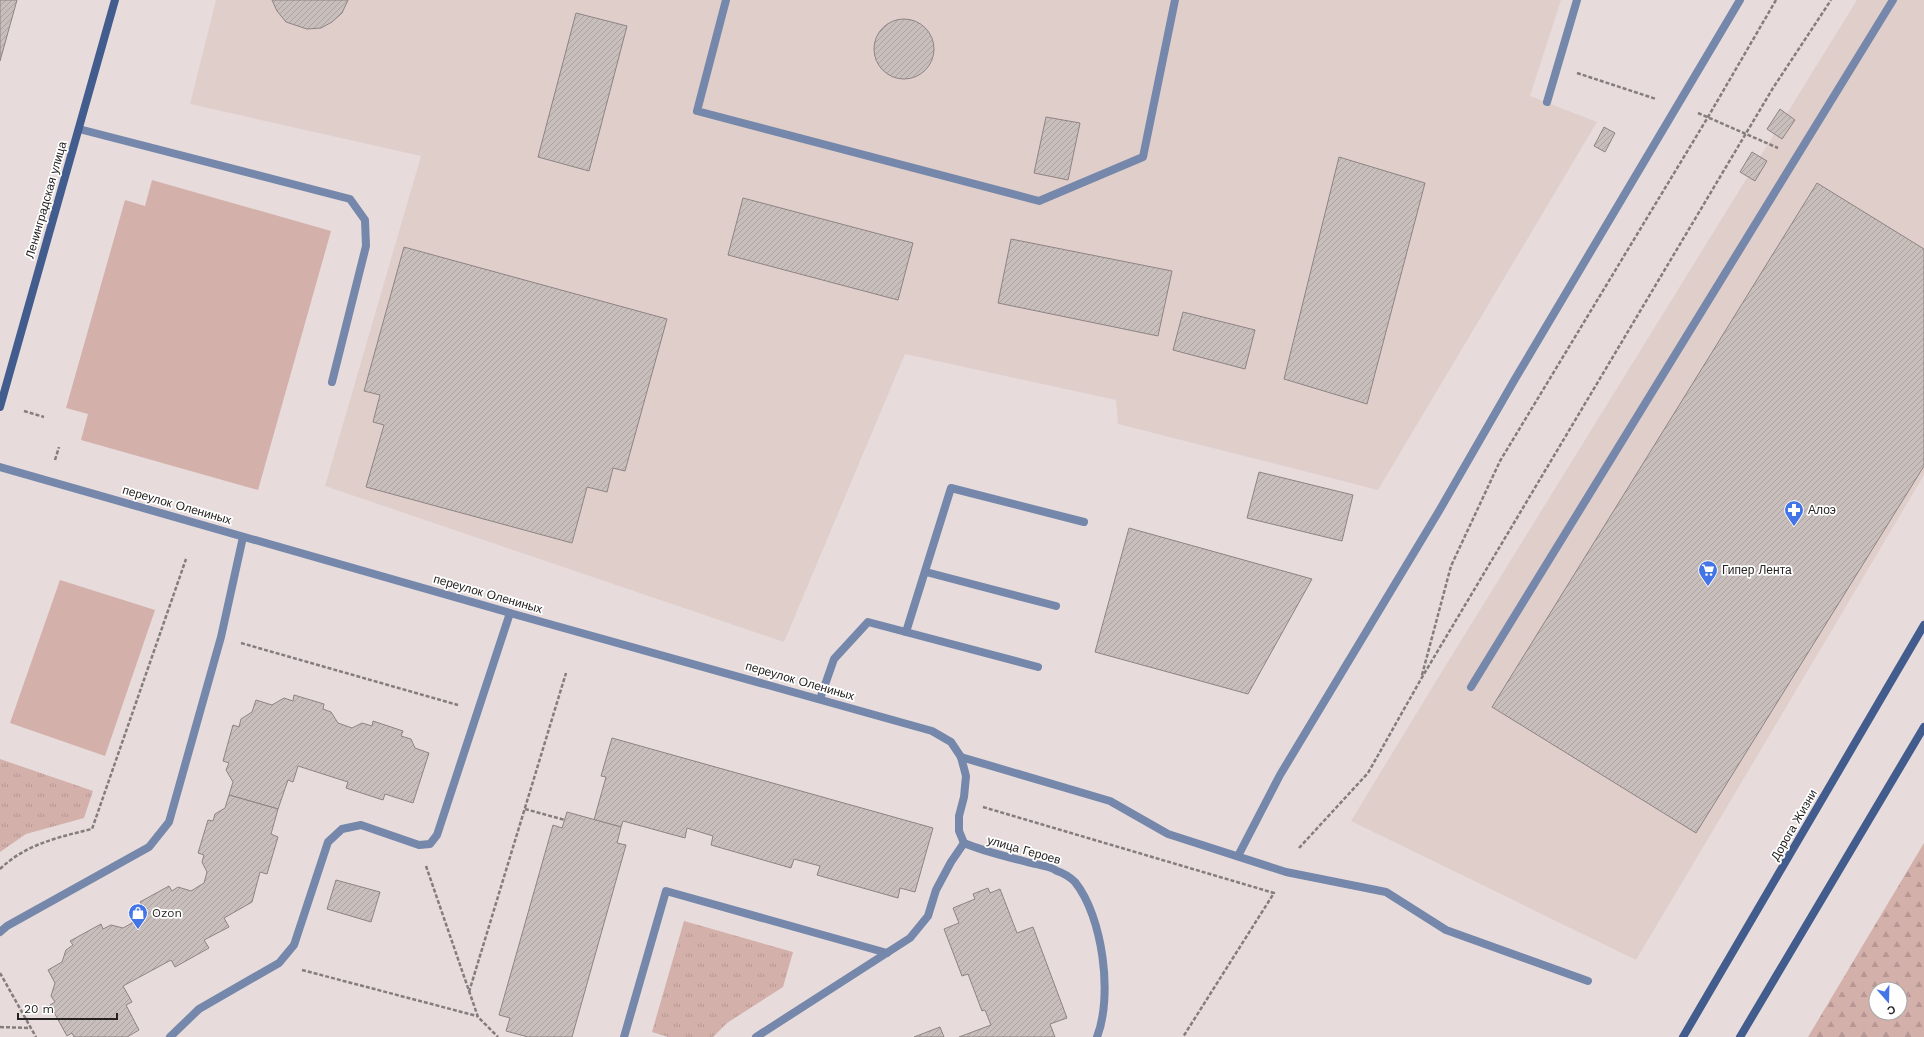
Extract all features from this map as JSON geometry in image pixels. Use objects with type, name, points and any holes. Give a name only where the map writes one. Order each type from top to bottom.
[{"type":"main road","name":"Ленинградская улица","points":[[0,407],[115,0]]},
{"type":"main road","name":"Дорога Жизни","points":[[1683,1037],[1924,624]]},
{"type":"main road","points":[[1740,1037],[1924,727]]},
{"type":"street","points":[[726,0],[697,111],[1039,201],[1143,157],[1176,0]]},
{"type":"street","points":[[1547,102],[1577,0]]},
{"type":"street","points":[[1238,856],[1284,768],[1439,511],[1515,379],[1740,0]]},
{"type":"street","points":[[1471,687],[1893,0]]},
{"type":"street","points":[[78,129],[350,199],[365,220],[366,246],[332,382]]},
{"type":"street","name":"переулок Олениных","points":[[0,467],[510,613],[932,731],[951,742],[961,757]]},
{"type":"street","points":[[906,632],[951,488],[1084,522]]},
{"type":"street","points":[[0,932],[7,926],[149,847],[169,822],[222,637],[243,537]]},
{"type":"street","points":[[926,572],[1056,606]]},
{"type":"street","points":[[170,1037],[199,1009],[279,964],[294,945],[328,842],[342,829],[361,826],[419,845],[430,844],[437,835],[510,613]]},
{"type":"street","points":[[820,699],[834,659],[868,622],[1038,667]]},
{"type":"street","points":[[961,757],[1110,801],[1168,834],[1286,872],[1386,892],[1446,930],[1588,981]]},
{"type":"street","points":[[756,1037],[910,938],[928,916],[936,890],[951,862],[964,843],[959,831],[959,816],[964,797],[966,776],[961,757]]},
{"type":"street","name":"улица Героев","points":[[964,843],[977,849],[1056,870],[1074,881],[1086,900],[1099,934],[1106,993],[1097,1037]]},
{"type":"street","points":[[624,1037],[666,891],[887,953]]},
{"type":"path","points":[[1421,679],[1451,566],[1500,461],[1708,116],[1776,0]]},
{"type":"path","points":[[1299,848],[1368,773],[1421,679],[1773,88],[1831,0]]},
{"type":"path","points":[[24,411],[44,417]]},
{"type":"path","points":[[54,463],[60,447]]},
{"type":"path","points":[[0,868],[32,846],[92,829],[186,559]]},
{"type":"path","points":[[222,637],[478,710]]},
{"type":"path","points":[[469,992],[566,673]]},
{"type":"path","points":[[977,805],[1274,893],[1183,1037]]},
{"type":"path","points":[[524,809],[565,820]]},
{"type":"path","points":[[419,845],[478,1016],[498,1037]]},
{"type":"path","points":[[279,964],[478,1016]]},
{"type":"path","points":[[0,973],[36,1037]]},
{"type":"path","points":[[0,1027],[30,1028]]},
{"type":"shaded area","points":[[216,0],[1561,0],[1530,96],[1597,122],[1378,490],[1118,424],[1116,400],[905,354],[784,642],[325,486],[421,156],[190,104]]},
{"type":"shaded area","points":[[1857,0],[1924,0],[1924,475],[1636,960],[1351,821]]},
{"type":"green space","points":[[152,180],[331,231],[258,490],[81,440],[88,414],[66,408],[125,200],[145,206]]},
{"type":"green space","points":[[60,580],[155,610],[105,756],[10,723]]},
{"type":"green space","points":[[0,759],[93,791],[84,818],[26,834],[0,852]]},
{"type":"green space","points":[[1924,843],[1924,1037],[1808,1037]]},
{"type":"green space","points":[[684,921],[793,952],[783,987],[727,1023],[713,1037],[668,1037],[652,1032]]},
{"type":"building","points":[[0,0],[17,0],[0,61]]},
{"type":"building","points":[[272,0],[348,0],[342,13],[332,22],[321,28],[307,29],[286,22],[277,11]]},
{"type":"building","points":[[576,13],[627,26],[589,171],[538,157]]},
{"type":"building","points":[[904,19],[921,24],[929,32],[934,49],[929,66],[921,74],[904,79],[887,74],[879,66],[874,49],[879,32],[887,24]]},
{"type":"building","points":[[1780,109],[1795,120],[1782,139],[1767,129]]},
{"type":"building","points":[[1046,117],[1080,123],[1068,180],[1034,173]]},
{"type":"building","points":[[1604,127],[1615,133],[1605,152],[1594,146]]},
{"type":"building","points":[[1752,152],[1767,161],[1755,181],[1740,172]]},
{"type":"building","points":[[1339,157],[1425,183],[1367,404],[1284,379]]},
{"type":"building","name":"Гипер Лента","points":[[1817,183],[1924,249],[1924,466],[1696,833],[1492,707]]},
{"type":"building","points":[[743,198],[913,243],[898,300],[728,255]]},
{"type":"building","points":[[1011,239],[1172,271],[1158,336],[998,303]]},
{"type":"building","points":[[404,247],[667,319],[625,471],[613,468],[607,492],[587,487],[572,543],[366,487],[384,425],[373,422],[380,395],[364,391]]},
{"type":"building","points":[[1183,312],[1255,330],[1245,369],[1173,350]]},
{"type":"building","points":[[1259,472],[1353,495],[1342,541],[1247,518]]},
{"type":"building","points":[[1129,528],[1312,579],[1248,694],[1095,652]]},
{"type":"building","points":[[294,695],[324,704],[323,709],[331,712],[338,723],[352,728],[362,723],[372,726],[373,721],[403,731],[401,736],[411,739],[415,748],[429,753],[413,803],[385,794],[383,800],[346,788],[348,782],[298,766],[293,782],[288,780],[278,809],[229,795],[233,782],[226,770],[229,763],[223,761],[233,725],[239,727],[241,719],[252,712],[256,700],[272,705],[284,698],[293,701]]},
{"type":"building","points":[[612,738],[933,828],[915,892],[900,888],[898,898],[817,875],[820,866],[794,859],[791,868],[711,845],[713,836],[687,828],[685,838],[623,821],[621,827],[594,820],[606,777],[601,776]]},
{"type":"building","points":[[229,795],[278,809],[271,834],[278,837],[267,874],[260,872],[252,902],[224,918],[229,927],[204,940],[209,948],[175,967],[171,960],[123,986],[132,1002],[126,1005],[139,1030],[127,1037],[74,1037],[72,1033],[67,1036],[50,1005],[55,1002],[51,996],[55,983],[48,970],[62,962],[66,950],[73,945],[70,941],[101,924],[103,929],[111,925],[123,928],[132,923],[136,910],[143,907],[140,902],[169,886],[172,891],[178,887],[191,891],[204,883],[207,872],[202,862],[204,855],[198,853],[208,820],[213,821],[215,814],[225,808]]},
{"type":"building","points":[[567,812],[621,827],[617,843],[626,845],[572,1037],[528,1037],[506,1031],[510,1018],[499,1015],[553,825],[562,828]]},
{"type":"building","points":[[336,880],[380,892],[371,922],[327,909]]},
{"type":"building","points":[[988,888],[990,893],[1000,889],[1017,933],[1033,927],[1067,1018],[1050,1024],[1055,1037],[959,1037],[991,1025],[985,1010],[982,1011],[968,974],[962,976],[944,929],[959,923],[953,908],[975,899],[973,894]]},
{"type":"building","points":[[940,1027],[944,1037],[914,1037]]},
{"type":"place","name":"Алоэ","points":[[1794,527]]},
{"type":"place","name":"Гипер Лента","points":[[1708,587]]},
{"type":"place","name":"Ozon","points":[[138,930]]}]
